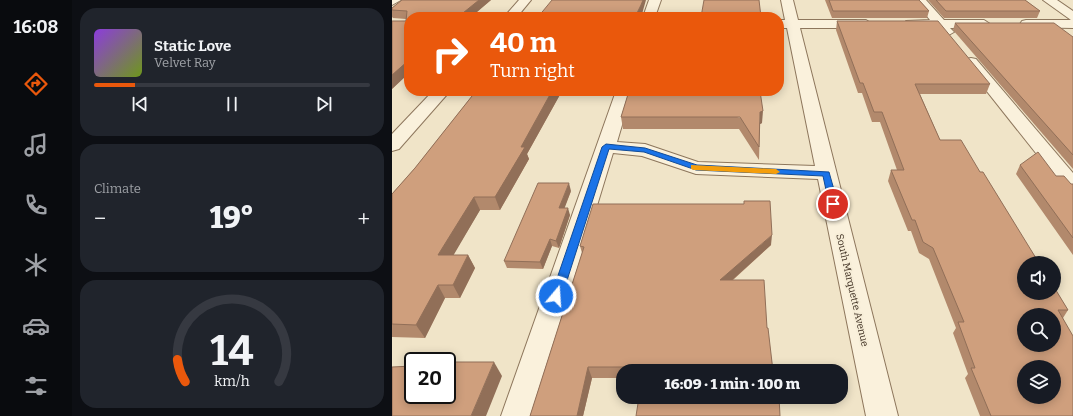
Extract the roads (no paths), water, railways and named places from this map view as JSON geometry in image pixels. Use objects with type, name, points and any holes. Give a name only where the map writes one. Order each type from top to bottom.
[{"type":"street","points":[[514,12],[525,0]]},
{"type":"street","points":[[651,12],[655,0]]},
{"type":"street","name":"South Marquette Avenue","points":[[787,0],[786,24],[826,173],[882,416]]},
{"type":"street","points":[[920,0],[1073,186]]},
{"type":"street","points":[[1049,0],[1073,17]]},
{"type":"street","points":[[786,24],[879,24]]},
{"type":"street","points":[[894,24],[995,24]]},
{"type":"street","points":[[1011,24],[1073,24]]},
{"type":"street","points":[[392,145],[437,96]]},
{"type":"street","points":[[517,416],[622,96]]},
{"type":"street","points":[[606,147],[645,150],[696,168],[826,173]]}]
